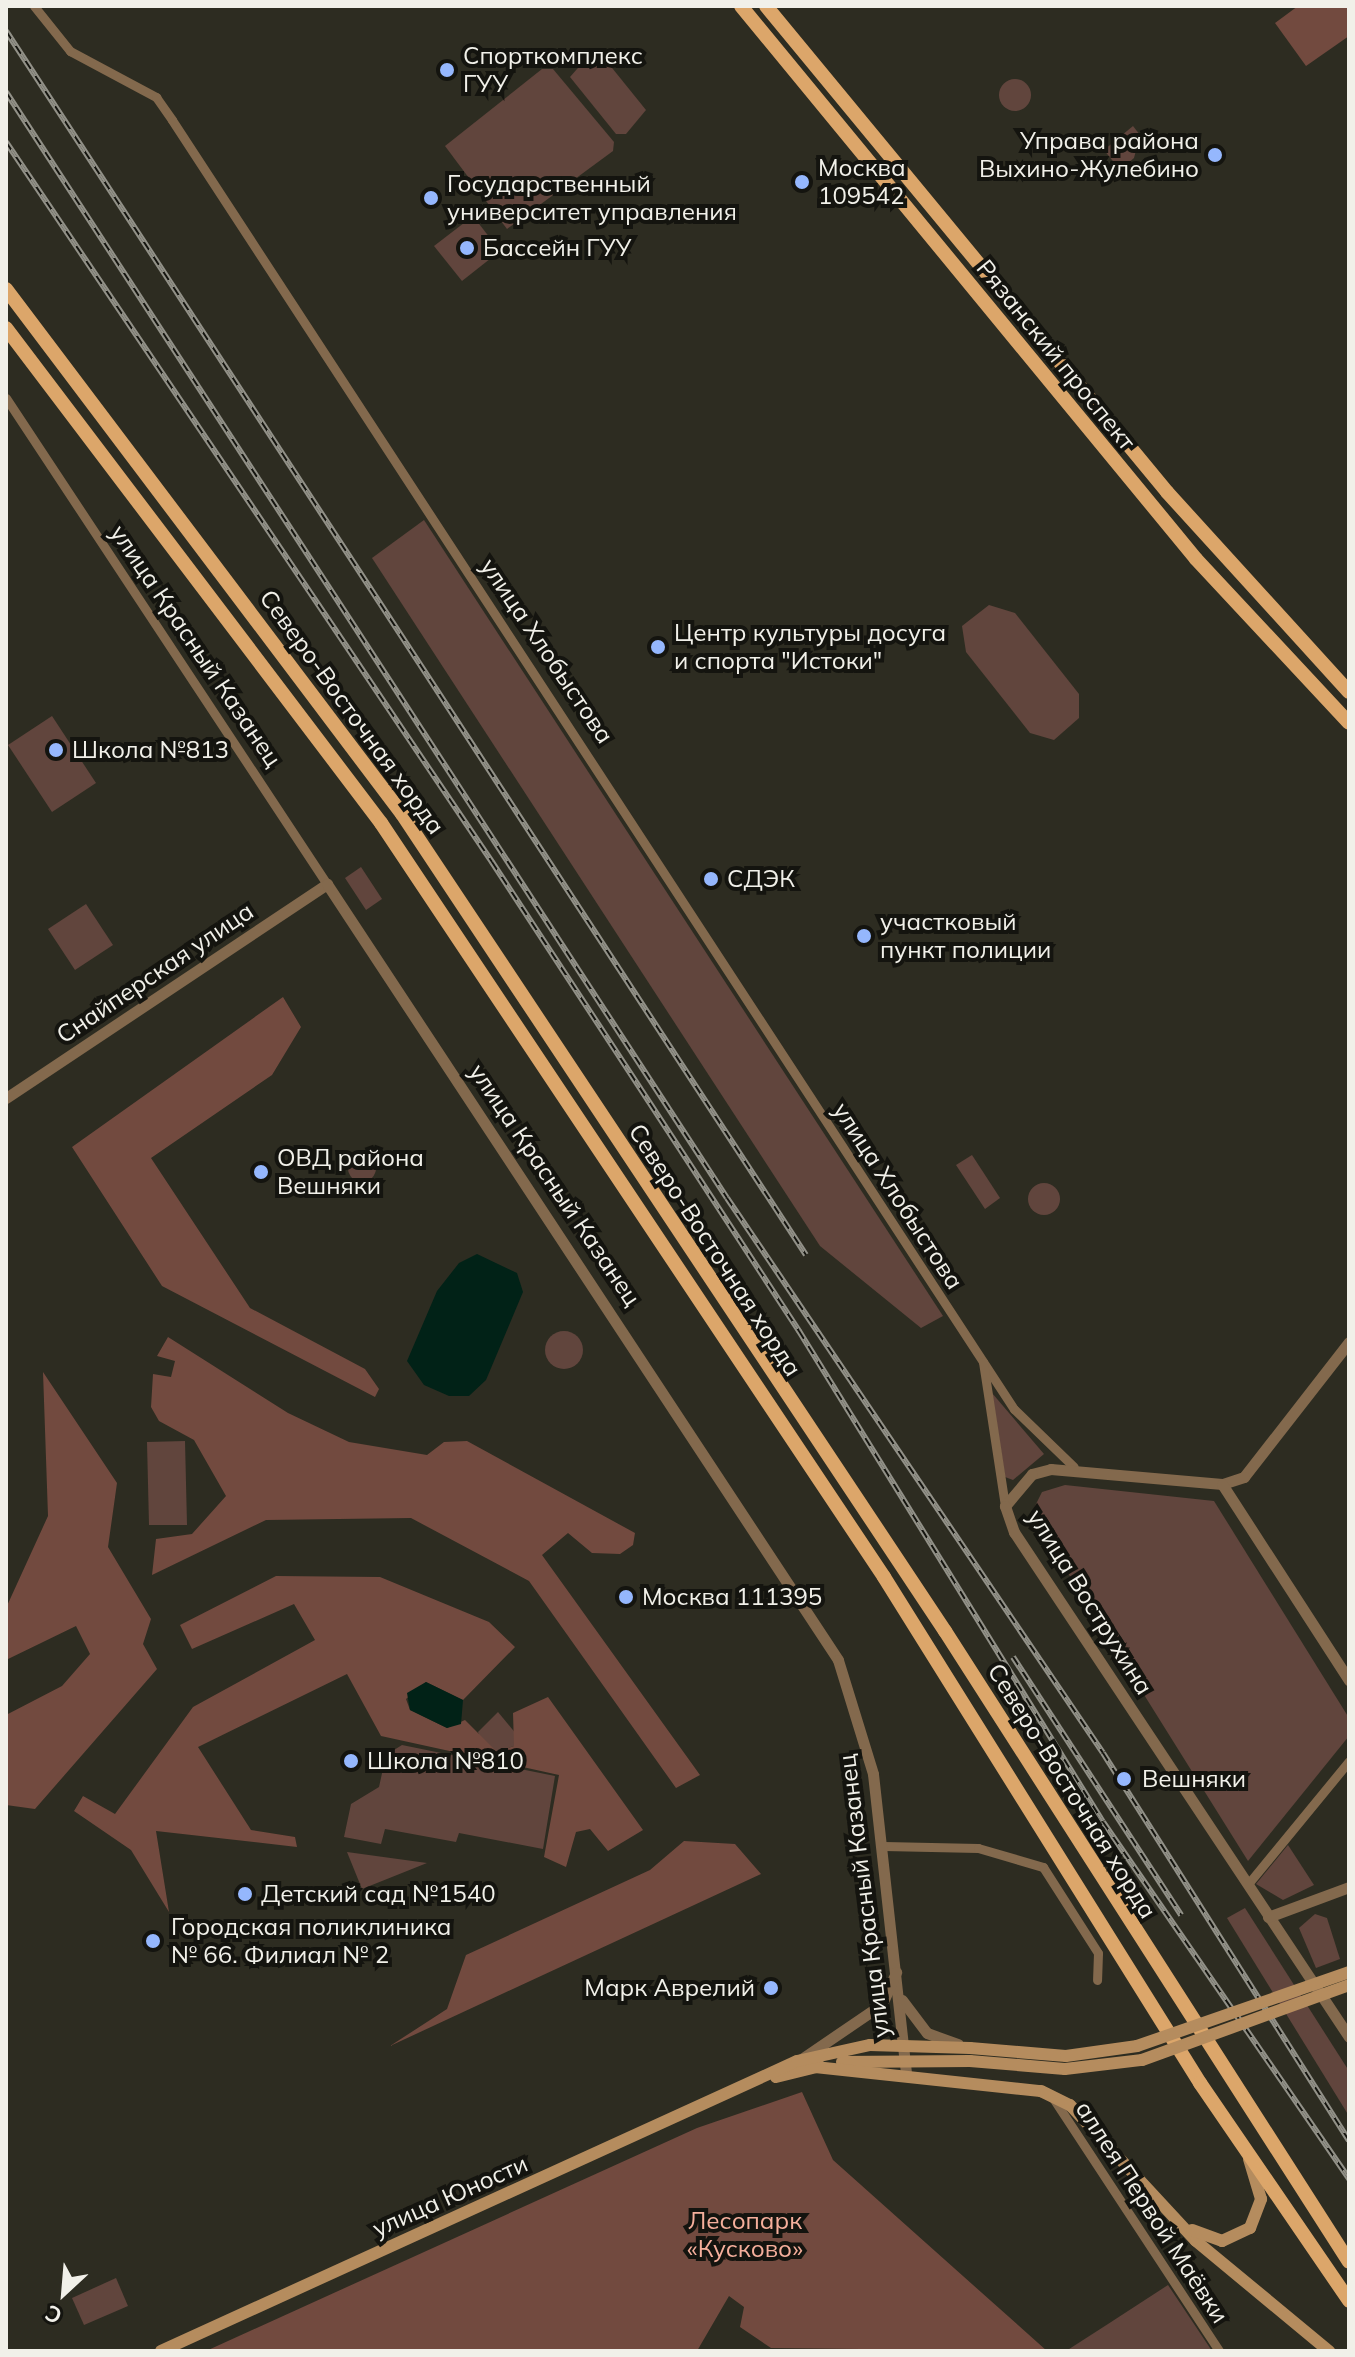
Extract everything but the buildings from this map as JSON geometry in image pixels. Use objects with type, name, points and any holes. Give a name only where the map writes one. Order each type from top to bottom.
[{"type":"main road","name":"Рязанский проспект","points":[[741,6],[1196,559],[1349,723]]},
{"type":"main road","name":"Рязанский проспект","points":[[766,6],[1167,492],[1349,692]]},
{"type":"main road","name":"Северо-Восточная хорда","points":[[6,289],[402,814],[914,1583],[1349,2262]]},
{"type":"main road","name":"Северо-Восточная хорда","points":[[6,328],[381,823],[918,1630],[1245,2148],[1349,2301]]},
{"type":"main road","points":[[906,2066],[970,2054],[1066,2056],[1125,2049],[1349,1972]]},
{"type":"main road","points":[[970,2054],[1065,2069],[1142,2060],[1349,1985]]},
{"type":"main road","name":"улица Юности","points":[[161,2351],[800,2060],[904,2044],[970,2054]]},
{"type":"main road","points":[[906,2066],[1051,2095],[1086,2117],[1180,2224],[1329,2351]]},
{"type":"main road","name":"улица Юности","points":[[757,2082],[815,2067],[906,2066]]},
{"type":"main road","points":[[1180,2224],[1214,2240],[1250,2228],[1261,2199],[1245,2148]]},
{"type":"street","name":"улица Хлобыстова","points":[[34,6],[70,51],[156,97],[983,1362],[1037,1436],[1074,1467]]},
{"type":"street","name":"улица Красный Казанец","points":[[6,398],[824,1633],[865,1733],[884,1846],[906,2066]]},
{"type":"street","name":"Снайперская улица","points":[[6,1098],[327,884]]},
{"type":"street","points":[[1349,1342],[1259,1466],[1222,1484],[1349,1680]]},
{"type":"street","name":"улица Хлобыстова","points":[[983,1362],[1005,1506]]},
{"type":"street","name":"улица Вострухина","points":[[1222,1484],[1074,1467],[1032,1474],[1005,1506],[1014,1532],[1349,2037]]},
{"type":"street","points":[[1248,1884],[1349,1761]]},
{"type":"street","points":[[884,1846],[988,1850],[1043,1867],[1098,1953],[1097,1980]]},
{"type":"street","points":[[1268,1917],[1349,1887]]},
{"type":"street","points":[[800,2060],[882,2004],[898,1964]]},
{"type":"street","points":[[901,1998],[927,2033],[970,2054]]},
{"type":"street","name":"аллея Первой Маёвки","points":[[1051,2095],[1219,2351]]},
{"type":"shaded area","points":[[591,53],[600,53],[646,110],[626,134],[616,134],[570,77]]},
{"type":"shaded area","points":[[542,69],[553,69],[614,142],[613,151],[507,229],[445,146]]},
{"type":"shaded area","points":[[1015,79],[1026,84],[1031,95],[1026,106],[1015,111],[1004,106],[999,95],[1004,84]]},
{"type":"shaded area","points":[[1133,126],[1140,135],[1134,158],[1120,170],[1104,150]]},
{"type":"shaded area","name":"Бассейн ГУУ","points":[[473,216],[500,251],[462,281],[434,246]]},
{"type":"shaded area","points":[[424,520],[943,1316],[921,1328],[820,1246],[372,558]]},
{"type":"shaded area","points":[[989,605],[1015,613],[1079,694],[1079,718],[1054,740],[1030,733],[966,652],[962,626]]},
{"type":"shaded area","points":[[52,716],[96,783],[52,812],[8,745]]},
{"type":"shaded area","points":[[361,867],[382,899],[366,910],[345,878]]},
{"type":"shaded area","points":[[86,904],[113,945],[75,970],[48,929]]},
{"type":"shaded area","points":[[362,1154],[372,1158],[376,1168],[372,1178],[362,1182],[352,1178],[348,1168],[352,1158]]},
{"type":"shaded area","points":[[972,1155],[1000,1198],[985,1209],[956,1165]]},
{"type":"shaded area","points":[[1044,1183],[1055,1188],[1060,1199],[1055,1210],[1044,1215],[1033,1210],[1028,1199],[1033,1188]]},
{"type":"shaded area","points":[[477,1254],[517,1273],[523,1292],[486,1380],[469,1396],[449,1396],[424,1385],[407,1361],[437,1291],[459,1263]]},
{"type":"shaded area","points":[[564,1331],[578,1336],[583,1350],[578,1364],[564,1369],[550,1364],[545,1350],[550,1336]]},
{"type":"shaded area","points":[[992,1393],[1044,1454],[1013,1480],[1005,1477]]},
{"type":"shaded area","points":[[185,1441],[187,1525],[149,1525],[147,1442]]},
{"type":"shaded area","points":[[1065,1485],[1214,1501],[1349,1718],[1349,1736],[1248,1861],[1031,1514],[1042,1492]]},
{"type":"shaded area","points":[[426,1682],[463,1700],[461,1724],[447,1728],[410,1710],[407,1693]]},
{"type":"shaded area","points":[[498,1712],[517,1735],[514,1746],[497,1752],[483,1746],[478,1732]]},
{"type":"shaded area","points":[[402,1745],[555,1776],[543,1849],[459,1833],[456,1842],[385,1829],[381,1844],[344,1837],[351,1804],[379,1787],[386,1755]]},
{"type":"shaded area","points":[[1288,1845],[1314,1885],[1283,1900],[1256,1884]]},
{"type":"shaded area","points":[[347,1852],[427,1863],[362,1889]]},
{"type":"shaded area","points":[[1245,1908],[1349,2071],[1349,2116],[1227,1918]]},
{"type":"shaded area","points":[[1315,1914],[1327,1918],[1340,1959],[1316,1968],[1299,1928]]},
{"type":"shaded area","points":[[116,2278],[128,2306],[84,2325],[72,2298]]},
{"type":"shaded area","points":[[1168,2285],[1212,2351],[1066,2351],[1108,2324]]},
{"type":"green space","points":[[1298,6],[1349,6],[1349,36],[1306,66],[1275,23]]},
{"type":"green space","points":[[283,997],[301,1027],[272,1075],[151,1158],[250,1308],[365,1369],[379,1389],[375,1397],[162,1286],[72,1147]]},
{"type":"green space","points":[[168,1337],[288,1413],[349,1442],[427,1455],[444,1442],[467,1441],[635,1533],[633,1545],[620,1554],[592,1553],[568,1533],[542,1555],[700,1775],[676,1788],[529,1581],[411,1518],[266,1520],[152,1575],[156,1539],[192,1534],[226,1496],[194,1440],[159,1421],[151,1407],[153,1374],[171,1377],[175,1361],[157,1356]]},
{"type":"green space","points":[[43,1372],[117,1483],[108,1547],[151,1619],[143,1644],[157,1669],[35,1809],[6,1805],[6,1715],[62,1686],[90,1654],[76,1626],[6,1660],[6,1608],[48,1516]]},
{"type":"green space","points":[[276,1576],[380,1577],[489,1622],[515,1647],[463,1700],[426,1682],[406,1699],[410,1710],[447,1728],[465,1720],[497,1752],[514,1746],[513,1713],[548,1697],[643,1830],[608,1851],[590,1829],[576,1832],[566,1867],[544,1857],[559,1775],[381,1736],[347,1674],[198,1747],[251,1830],[295,1837],[297,1847],[156,1831],[169,1912],[131,1850],[74,1811],[83,1796],[115,1814],[193,1707],[315,1640],[294,1604],[192,1649],[180,1625]]},
{"type":"green space","points":[[684,1841],[735,1844],[761,1874],[390,2046],[447,2009],[466,1955],[650,1870]]},
{"type":"green space","name":"Лесопарк «Кусково»","points":[[802,2092],[833,2160],[1047,2351],[771,2348],[740,2327],[744,2307],[729,2296],[697,2351],[206,2351],[697,2128]]},
{"type":"railway","points":[[6,31],[806,1255]]},
{"type":"railway","points":[[6,92],[727,1198],[1103,1753],[1349,2141]]},
{"type":"railway","points":[[6,142],[492,862],[799,1331],[1103,1822],[1349,2179]]},
{"type":"railway","points":[[1013,1657],[1181,1915]]},
{"type":"place","name":"Спорткомплекс ГУУ","points":[[447,70]]},
{"type":"place","name":"Управа района Выхино-Жулебино","points":[[1215,155]]},
{"type":"place","name":"Москва 109542","points":[[802,182]]},
{"type":"place","name":"Государственный университет управления","points":[[431,198]]},
{"type":"place","name":"Бассейн ГУУ","points":[[467,248]]},
{"type":"place","name":"Центр культуры досуга и спорта \"Истоки\"","points":[[658,647]]},
{"type":"place","name":"Школа №813","points":[[56,750]]},
{"type":"place","name":"СДЭК","points":[[711,879]]},
{"type":"place","name":"участковый пункт полиции","points":[[864,936]]},
{"type":"place","name":"ОВД района Вешняки","points":[[261,1172]]},
{"type":"place","name":"Москва 111395","points":[[626,1597]]},
{"type":"place","name":"Школа №810","points":[[351,1761]]},
{"type":"place","name":"Вешняки","points":[[1124,1779]]},
{"type":"place","name":"Детский сад №1540","points":[[245,1894]]},
{"type":"place","name":"Городская поликлиника № 66. Филиал № 2","points":[[153,1941]]},
{"type":"place","name":"Марк Аврелий","points":[[771,1988]]}]
